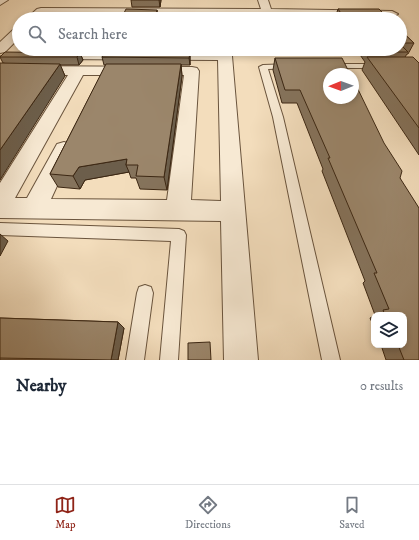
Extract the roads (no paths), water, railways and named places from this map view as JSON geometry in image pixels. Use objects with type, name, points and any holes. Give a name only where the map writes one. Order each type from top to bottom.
[{"type":"street","points":[[41,11],[53,0]]},
{"type":"street","points":[[263,0],[267,12]]},
{"type":"street","points":[[41,11],[78,12]]},
{"type":"street","points":[[0,49],[12,38]]},
{"type":"street","points":[[0,54],[12,54]]},
{"type":"street","points":[[224,56],[241,360]]},
{"type":"street","points":[[0,70],[192,71],[178,210]]},
{"type":"street","points":[[0,204],[78,70]]},
{"type":"street","points":[[92,91],[103,71]]},
{"type":"street","points":[[34,209],[72,133]]},
{"type":"street","points":[[0,208],[232,211]]},
{"type":"lane","points":[[302,66],[263,67],[278,117],[331,360]]},
{"type":"lane","points":[[317,66],[394,66]]},
{"type":"lane","points":[[0,229],[179,235],[169,360]]},
{"type":"lane","points":[[135,360],[145,293]]}]
